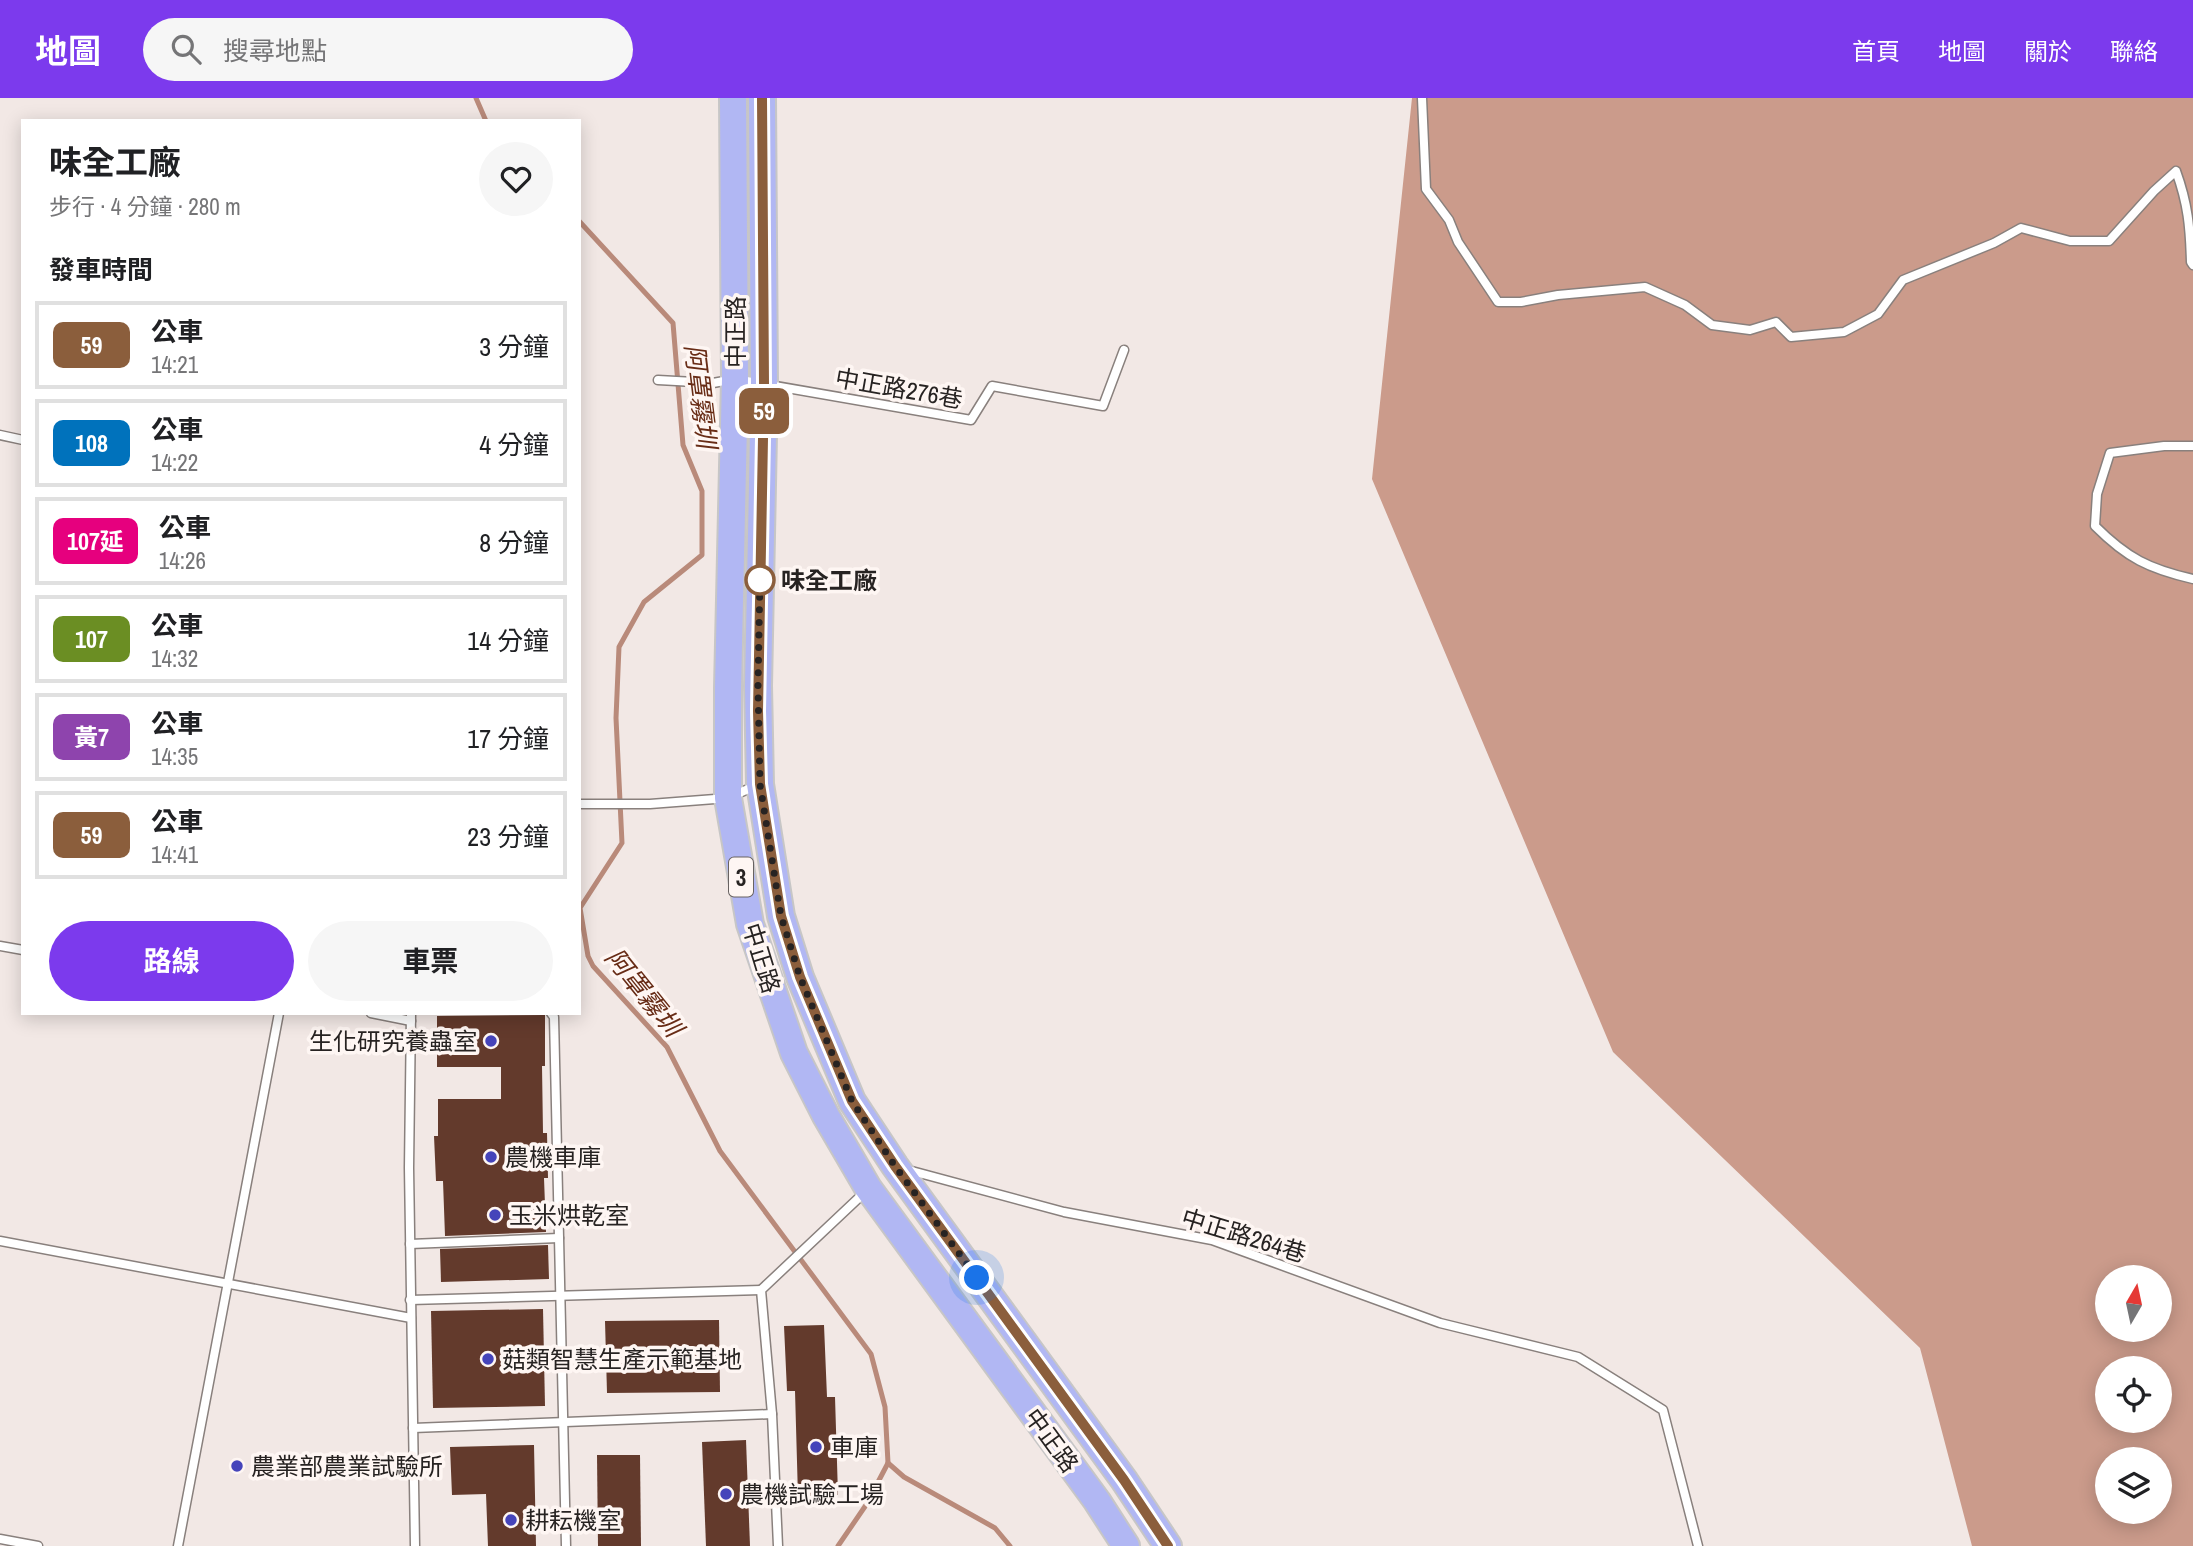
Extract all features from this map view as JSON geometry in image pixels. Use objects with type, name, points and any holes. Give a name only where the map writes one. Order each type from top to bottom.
[{"type":"main road","name":"中正路","points":[[733,98],[724,381],[728,798],[750,924],[794,1053],[826,1116],[868,1188],[1126,1546]]},
{"type":"main road","name":"中正路","points":[[762,98],[764,384],[758,686],[760,784],[781,916],[800,977],[852,1101],[895,1166],[1124,1480],[1168,1546]]},
{"type":"lane","points":[[1422,98],[1426,189],[1450,220],[1458,242],[1498,302],[1521,302],[1558,295],[1646,287],[1685,305],[1713,325],[1750,331],[1776,322],[1791,337],[1844,332],[1878,314],[1903,280],[1994,243],[2021,229],[2070,241],[2109,241],[2176,171],[2186,199],[2190,262],[2193,265]]},
{"type":"lane","name":"中正路276巷","points":[[658,380],[764,384],[971,421],[992,386],[1103,405],[1124,350]]},
{"type":"lane","points":[[0,435],[21,440]]},
{"type":"lane","points":[[2193,446],[2164,446],[2110,453],[2097,494],[2095,526],[2117,548],[2149,567],[2193,579]]},
{"type":"lane","points":[[581,804],[650,804],[728,798],[760,784]]},
{"type":"lane","points":[[0,946],[21,950]]},
{"type":"lane","points":[[177,1546],[279,1015]]},
{"type":"lane","points":[[390,1015],[411,1017],[410,1300],[415,1546]]},
{"type":"lane","points":[[552,1015],[566,1546]]},
{"type":"lane","name":"中正路264巷","points":[[895,1166],[1064,1212],[1212,1240],[1440,1323],[1578,1357],[1663,1410],[1698,1546]]},
{"type":"lane","points":[[410,1300],[761,1290],[868,1188]]},
{"type":"lane","points":[[410,1244],[559,1238]]},
{"type":"lane","points":[[0,1241],[411,1318]]},
{"type":"lane","points":[[761,1290],[772,1414],[778,1546]]},
{"type":"lane","points":[[413,1428],[772,1414]]},
{"type":"lane","points":[[0,1539],[38,1546]]},
{"type":"shaded area","points":[[1412,98],[2193,98],[2193,1546],[1972,1546],[1920,1348],[1613,1052],[1372,479]]},
{"type":"building","points":[[545,1015],[545,1066],[542,1066],[543,1133],[547,1133],[548,1178],[544,1178],[546,1232],[445,1236],[443,1181],[436,1181],[434,1136],[438,1136],[438,1099],[501,1099],[501,1067],[437,1067],[437,1016]]},
{"type":"building","points":[[548,1245],[549,1279],[441,1282],[440,1249]]},
{"type":"building","name":"菇類智慧生產示範基地","points":[[543,1309],[545,1406],[433,1408],[431,1311]]},
{"type":"building","points":[[719,1320],[720,1392],[607,1393],[605,1321]]},
{"type":"building","points":[[824,1325],[827,1397],[835,1397],[838,1495],[798,1497],[795,1391],[787,1391],[784,1326]]},
{"type":"building","name":"農機試驗工場","points":[[746,1440],[750,1546],[706,1546],[702,1442]]},
{"type":"building","name":"耕耘機室","points":[[534,1445],[536,1546],[488,1546],[486,1494],[452,1495],[450,1447]]},
{"type":"building","points":[[597,1455],[640,1455],[641,1546],[598,1546]]},
{"type":"waterway","name":"阿罩霧圳","points":[[476,98],[485,119]]},
{"type":"waterway","name":"阿罩霧圳","points":[[581,223],[673,323],[683,445],[702,491],[702,555],[644,602],[619,647],[616,718],[622,843],[581,906]]},
{"type":"waterway","name":"阿罩霧圳","points":[[581,914],[588,956],[593,966],[667,1047],[720,1151],[871,1354],[885,1407],[888,1463],[866,1505],[838,1546]]},
{"type":"waterway","points":[[888,1463],[904,1477],[995,1528],[1010,1546]]},
{"type":"bus line","name":"59","points":[[762,98],[764,384],[758,711],[760,784],[781,916],[800,977],[852,1101],[895,1166],[1124,1480],[1168,1546]]},
{"type":"place","name":"味全工廠","points":[[760,580]]},
{"type":"place","name":"生化研究養蟲室","points":[[491,1041]]},
{"type":"place","name":"農機車庫","points":[[491,1157]]},
{"type":"place","name":"玉米烘乾室","points":[[495,1215]]},
{"type":"place","name":"菇類智慧生產示範基地","points":[[488,1359]]},
{"type":"place","name":"車庫","points":[[816,1447]]},
{"type":"place","name":"農業部農業試驗所","points":[[237,1466]]},
{"type":"place","name":"農機試驗工場","points":[[726,1494]]},
{"type":"place","name":"耕耘機室","points":[[511,1520]]},
{"type":"route","points":[[760,580],[760,576],[758,686],[760,784],[781,916],[800,977],[852,1101],[895,1166],[977,1278]]}]
